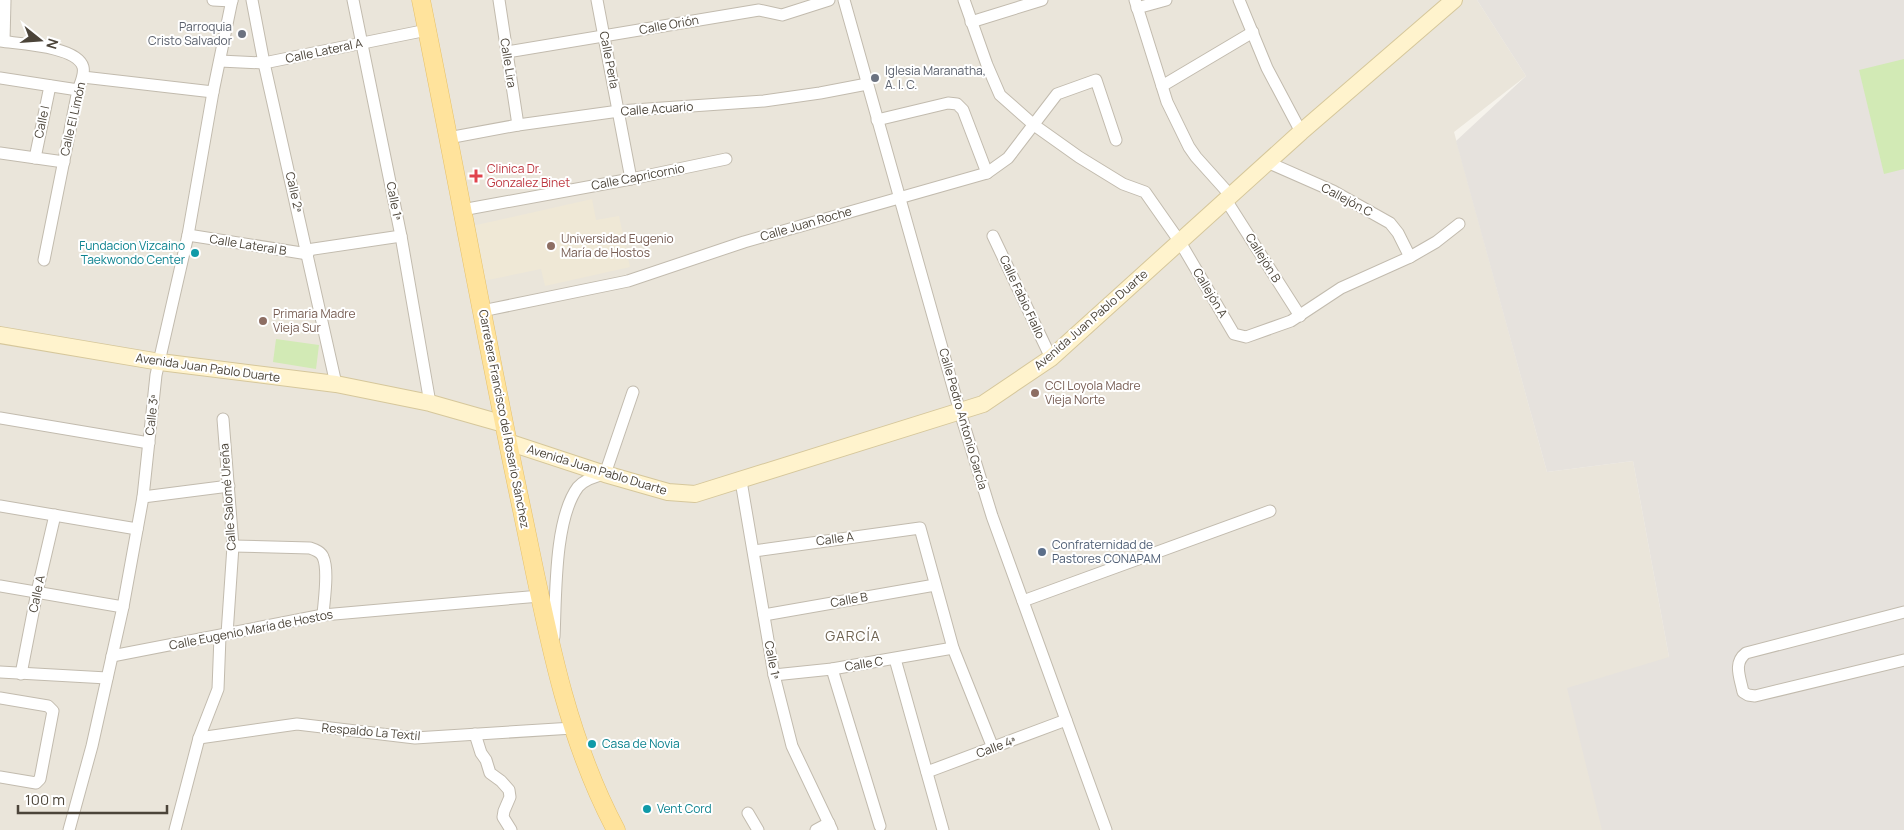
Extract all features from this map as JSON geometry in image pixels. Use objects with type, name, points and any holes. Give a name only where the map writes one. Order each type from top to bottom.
[{"type":"main road","name":"Carretera Francisco del Rosario Sánchez","points":[[421,0],[504,424],[553,656],[573,728],[598,792],[616,830]]},
{"type":"main road","name":"Avenida Juan Pablo Duarte","points":[[508,442],[605,474],[668,492],[695,494],[983,404],[1050,358],[1267,162],[1454,0]]},
{"type":"main road","name":"Avenida Juan Pablo Duarte","points":[[0,336],[160,362],[336,384],[430,403],[504,424]]},
{"type":"street","points":[[2,41],[5,0]]},
{"type":"street","points":[[212,0],[232,1]]},
{"type":"street","name":"Calle 2ª","points":[[252,0],[264,63],[308,252],[336,384]]},
{"type":"street","name":"Calle 1ª","points":[[353,0],[401,236],[430,403]]},
{"type":"street","name":"Calle Lira","points":[[499,0],[518,125]]},
{"type":"street","name":"Calle Perla","points":[[597,0],[631,179]]},
{"type":"street","name":"Calle Orión","points":[[506,52],[759,10],[783,15],[829,0]]},
{"type":"street","name":"Calle Pedro Antonio García","points":[[844,0],[960,412],[992,516],[1106,830]]},
{"type":"street","name":"Callejón A","points":[[964,0],[993,81],[1000,95],[1034,124],[1079,156],[1124,184],[1145,192],[1180,242],[1234,334],[1246,337],[1282,325],[1300,316]]},
{"type":"street","points":[[971,22],[1042,0]]},
{"type":"street","points":[[1136,4],[1166,0]]},
{"type":"street","points":[[1239,0],[1268,68],[1301,132]]},
{"type":"street","name":"Calle 3ª","points":[[74,828],[123,607],[143,497],[156,375],[188,235],[212,92],[232,1]]},
{"type":"street","name":"Callejón B","points":[[1136,4],[1167,102],[1192,152],[1229,198],[1300,316]]},
{"type":"street","name":"Calle Lateral A","points":[[220,61],[264,63],[427,30]]},
{"type":"street","points":[[1162,86],[1253,32]]},
{"type":"street","name":"Calle El Limón","points":[[2,41],[59,50],[70,54],[83,67],[83,77],[78,90],[44,260]]},
{"type":"street","points":[[83,77],[212,92]]},
{"type":"street","points":[[0,78],[78,90]]},
{"type":"street","name":"Calle Juan Roche","points":[[482,312],[628,281],[744,242],[987,173],[1008,158],[1057,94],[1096,80],[1116,140]]},
{"type":"street","name":"Calle Acuario","points":[[448,138],[518,125],[619,111],[764,101],[867,84]]},
{"type":"street","name":"Calle I","points":[[35,158],[50,86]]},
{"type":"street","points":[[877,120],[948,103],[957,104],[963,110],[987,173]]},
{"type":"street","points":[[0,153],[64,162]]},
{"type":"street","name":"Calle Capricornio","points":[[462,210],[631,179],[726,159]]},
{"type":"street","name":"Callejón C","points":[[1267,162],[1333,191],[1390,224],[1398,233],[1410,257]]},
{"type":"street","points":[[1300,316],[1341,288],[1410,257],[1436,242],[1458,224]]},
{"type":"street","name":"Calle Lateral B","points":[[188,235],[308,252],[401,236]]},
{"type":"street","name":"Calle Fabio Fiallo","points":[[993,236],[1050,358]]},
{"type":"street","points":[[553,656],[558,565],[566,512],[579,486],[592,477],[605,474],[633,392]]},
{"type":"street","points":[[0,418],[149,443]]},
{"type":"street","name":"Calle Salomé Ureña","points":[[175,830],[200,738],[218,689],[233,546],[223,419]]},
{"type":"street","name":"Calle 1ª","points":[[741,481],[774,675],[792,746],[830,826]]},
{"type":"street","points":[[143,497],[229,486]]},
{"type":"street","points":[[0,506],[137,529]]},
{"type":"street","points":[[1023,601],[1270,511]]},
{"type":"street","name":"Calle A","points":[[21,674],[37,592],[55,515]]},
{"type":"street","name":"Calle A","points":[[754,551],[917,528],[921,530],[935,585]]},
{"type":"street","points":[[233,546],[310,548],[318,551],[323,556],[326,566],[323,614]]},
{"type":"street","points":[[935,585],[953,648],[993,748]]},
{"type":"street","name":"Calle B","points":[[764,615],[935,585]]},
{"type":"street","points":[[0,586],[123,607]]},
{"type":"street","name":"Calle Eugenio María de Hostos","points":[[112,656],[323,614],[540,596]]},
{"type":"street","points":[[1904,612],[1746,653],[1738,660],[1738,666],[1743,692],[1755,696],[1904,660]]},
{"type":"street","name":"Calle C","points":[[774,675],[832,669],[953,648]]},
{"type":"street","points":[[895,659],[943,830]]},
{"type":"street","points":[[832,669],[880,826]]},
{"type":"street","points":[[0,672],[107,678]]},
{"type":"street","points":[[0,698],[48,706],[53,711],[40,779],[36,783],[0,777]]},
{"type":"street","name":"Calle 4ª","points":[[927,772],[1066,720]]},
{"type":"street","name":"Respaldo La Textil","points":[[200,738],[297,724],[415,738],[573,728]]},
{"type":"street","points":[[474,734],[490,773],[501,780],[509,790],[510,797],[503,818],[511,830]]},
{"type":"street","points":[[748,813],[758,830]]},
{"type":"street","points":[[816,830],[830,826]]},
{"type":"shaded area","points":[[0,0],[1477,0],[1526,76],[1454,132],[1547,472],[1633,461],[1669,657],[1603,830],[0,830]]},
{"type":"shaded area","points":[[1477,0],[1904,0],[1904,830],[1602,830],[1567,688],[1669,657],[1633,461],[1547,472],[1456,141],[1526,76]]},
{"type":"shaded area","name":"Universidad Eugenio María de Hostos","points":[[592,199],[596,220],[619,216],[630,267],[545,286],[541,269],[483,281],[472,226]]},
{"type":"green space","points":[[1904,59],[1904,169],[1884,174],[1859,70]]},
{"type":"green space","points":[[276,339],[319,345],[316,369],[273,362]]},
{"type":"place","name":"Parroquia Cristo Salvador","points":[[242,34]]},
{"type":"place","name":"Iglesia Maranatha, A. I. C.","points":[[875,78]]},
{"type":"place","name":"Clinica Dr. Gonzalez Binet","points":[[476,176]]},
{"type":"place","name":"Universidad Eugenio María de Hostos","points":[[551,246]]},
{"type":"place","name":"Fundacion Vizcaino Taekwondo Center","points":[[195,253]]},
{"type":"place","name":"Primaria Madre Vieja Sur","points":[[263,321]]},
{"type":"place","name":"CCI Loyola Madre Vieja Norte","points":[[1035,393]]},
{"type":"place","name":"Confraternidad de Pastores CONAPAM","points":[[1042,552]]},
{"type":"place","name":"Casa de Novia","points":[[592,744]]},
{"type":"place","name":"Vent Cord","points":[[647,809]]},
{"type":"district","name":"GARCÍA","points":[[853,636]]}]
